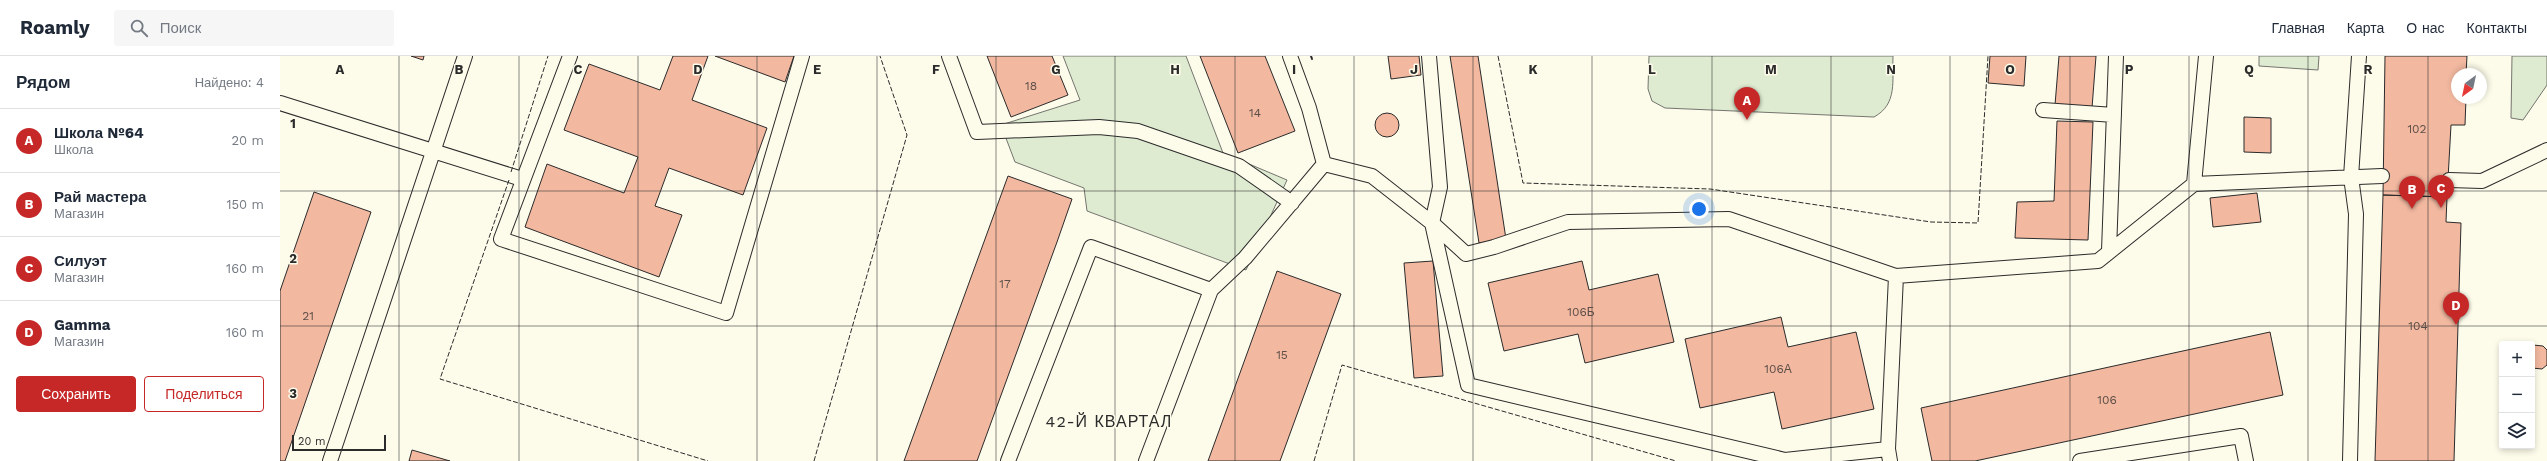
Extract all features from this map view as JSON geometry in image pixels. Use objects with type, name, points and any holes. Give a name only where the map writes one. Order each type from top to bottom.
[{"type":"lane","points":[[330,461],[435,151],[465,56]]},
{"type":"lane","points":[[570,56],[522,179],[501,239],[726,313],[802,56]]},
{"type":"lane","points":[[949,56],[977,132],[1099,127],[1138,131],[1240,166],[1292,203]]},
{"type":"lane","points":[[1290,56],[1309,108],[1324,164]]},
{"type":"lane","points":[[1429,56],[1440,187],[1432,223],[1468,385],[1785,460],[1889,455],[1896,276]]},
{"type":"lane","points":[[2109,251],[2116,56]]},
{"type":"lane","points":[[2194,184],[2206,56]]},
{"type":"lane","points":[[2350,461],[2356,214],[2351,177],[2360,56]]},
{"type":"lane","points":[[280,103],[522,179]]},
{"type":"lane","points":[[2043,110],[2114,115]]},
{"type":"lane","points":[[2449,180],[2482,181],[2542,152],[2547,138]]},
{"type":"lane","points":[[1146,461],[1211,290],[1245,258],[1324,164]]},
{"type":"lane","points":[[1324,164],[1372,176],[1432,223],[1466,254],[1494,247],[1568,222],[1729,219],[1896,276],[2098,261],[2194,184],[2382,176]]},
{"type":"lane","points":[[1008,461],[1091,247],[1211,290]]},
{"type":"lane","points":[[2080,461],[2241,436],[2246,461]]},
{"type":"green space","points":[[1063,56],[1186,56],[1223,153],[1287,180],[1246,270],[1087,211],[1084,188],[1015,162],[1001,125],[1080,100]]},
{"type":"green space","points":[[1649,56],[1893,56],[1892,91],[1887,105],[1882,112],[1874,117],[1665,108],[1652,101],[1648,89]]},
{"type":"green space","points":[[2259,56],[2319,56],[2318,70],[2259,66]]},
{"type":"green space","points":[[2512,56],[2547,56],[2547,85],[2523,120],[2511,118]]},
{"type":"building","points":[[411,56],[424,56],[423,60]]},
{"type":"building","points":[[673,56],[708,56],[692,100],[767,128],[743,195],[669,168],[655,206],[682,215],[659,277],[525,227],[547,164],[624,193],[638,157],[564,130],[589,64],[660,90]]},
{"type":"building","points":[[715,56],[794,56],[785,82]]},
{"type":"building","points":[[987,56],[1052,56],[1068,95],[1011,117]]},
{"type":"building","points":[[1200,56],[1265,56],[1295,131],[1238,153]]},
{"type":"building","points":[[1388,56],[1419,56],[1421,75],[1391,79]]},
{"type":"building","points":[[1450,56],[1478,56],[1506,239],[1479,243]]},
{"type":"building","points":[[1990,56],[2026,56],[2024,86],[1988,83]]},
{"type":"building","points":[[2059,56],[2096,56],[2092,108],[2055,105]]},
{"type":"building","points":[[2385,56],[2467,56],[2466,68],[2451,68],[2451,104],[2466,104],[2465,125],[2451,125],[2447,197],[2383,195]]},
{"type":"building","points":[[1387,113],[1392,114],[1398,120],[1398,130],[1392,136],[1387,137],[1382,136],[1376,130],[1375,125],[1376,120],[1382,114]]},
{"type":"building","points":[[2244,117],[2271,118],[2271,153],[2244,152]]},
{"type":"building","points":[[2057,121],[2093,122],[2088,240],[2015,238],[2017,202],[2054,201]]},
{"type":"building","points":[[1008,176],[1072,199],[1057,242],[977,461],[904,461]]},
{"type":"building","points":[[314,192],[371,212],[285,461],[280,461],[280,291]]},
{"type":"building","points":[[2257,193],[2261,222],[2213,227],[2210,198]]},
{"type":"building","points":[[2383,195],[2447,197],[2446,222],[2461,223],[2454,461],[2375,461]]},
{"type":"building","points":[[1433,261],[1443,376],[1414,378],[1404,263]]},
{"type":"building","points":[[1582,261],[1589,290],[1658,274],[1674,342],[1585,363],[1578,334],[1504,351],[1488,283]]},
{"type":"building","points":[[1277,271],[1341,294],[1280,461],[1208,461]]},
{"type":"building","points":[[1781,317],[1788,347],[1856,332],[1874,409],[1782,429],[1774,392],[1700,408],[1685,339]]},
{"type":"building","points":[[2270,332],[2283,395],[1975,461],[1932,461],[1921,408]]},
{"type":"building","points":[[2535,345],[2543,346],[2547,350],[2547,365],[2542,369],[2535,368]]},
{"type":"building","points":[[412,450],[450,461],[409,461]]},
{"type":"fence","points":[[511,172],[548,56]]},
{"type":"fence","points":[[814,461],[907,135],[880,56]]},
{"type":"fence","points":[[1498,56],[1523,183],[1710,189],[1931,222],[1978,223],[1988,56]]},
{"type":"fence","points":[[509,180],[440,379],[708,461]]},
{"type":"fence","points":[[1314,461],[1342,365],[1676,461]]},
{"type":"place","name":"Школа №64","points":[[1747,120]]},
{"type":"place","name":"Силуэт","points":[[2441,208]]},
{"type":"place","name":"Рай мастера","points":[[2412,209]]},
{"type":"place","name":"Gamma","points":[[2456,325]]},
{"type":"district","name":"42-Й КВАРТАЛ","points":[[1109,421]]}]
